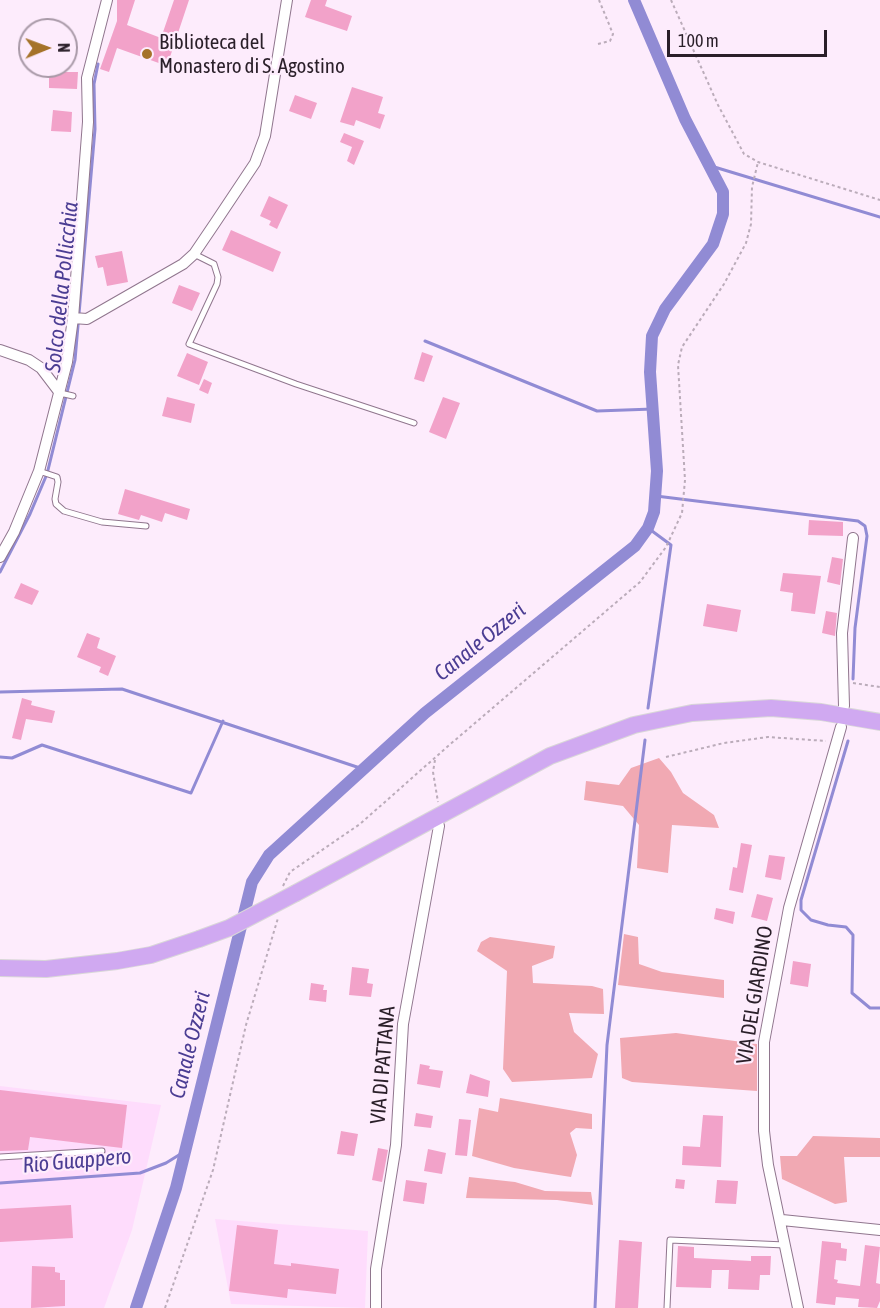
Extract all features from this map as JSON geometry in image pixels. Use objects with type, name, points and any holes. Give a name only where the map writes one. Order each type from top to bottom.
[{"type":"main road","points":[[0,968],[46,969],[117,961],[151,955],[229,928],[289,893],[550,756],[601,735],[634,725],[692,713],[771,708],[821,712],[880,722]]},
{"type":"street","points":[[0,557],[14,532],[41,471],[62,393],[78,319],[88,122],[87,78],[107,0]]},
{"type":"street","points":[[78,319],[169,273],[194,254],[255,163],[265,136],[287,0]]},
{"type":"street","points":[[0,350],[29,360],[41,368],[62,393]]},
{"type":"street","points":[[844,706],[842,633],[853,538]]},
{"type":"street","name":"VIA DEL GIARDINO","points":[[798,1308],[782,1220],[768,1165],[764,1131],[764,1042],[789,908],[841,727]]},
{"type":"street","name":"VIA DI PATTANA","points":[[376,1308],[376,1269],[396,1145],[403,1024],[439,826]]},
{"type":"street","points":[[782,1220],[880,1230]]},
{"type":"lane","points":[[194,254],[214,264],[218,277],[217,284],[189,344],[296,384],[414,423]]},
{"type":"lane","points":[[62,393],[73,396]]},
{"type":"lane","points":[[41,471],[52,475],[58,482],[56,504],[64,511],[102,522],[146,526]]},
{"type":"lane","points":[[0,1157],[102,1150]]},
{"type":"lane","points":[[667,1308],[670,1240],[787,1245]]},
{"type":"path","points":[[598,44],[610,41],[613,34],[599,0]]},
{"type":"path","points":[[671,0],[737,145],[744,154],[758,162],[880,201]]},
{"type":"path","points":[[289,893],[283,883],[291,872],[360,824],[640,582],[666,547],[680,520],[686,469],[678,392],[678,365],[682,347],[724,284],[746,243],[751,224],[752,187],[758,162]]},
{"type":"path","points":[[843,682],[880,687]]},
{"type":"path","points":[[666,757],[724,743],[768,737],[838,742]]},
{"type":"path","points":[[436,758],[433,772],[438,802]]},
{"type":"path","points":[[165,1308],[213,1170],[246,1025],[279,913]]},
{"type":"shaded area","points":[[659,758],[671,772],[683,793],[714,815],[719,828],[672,825],[668,873],[637,868],[639,825],[623,806],[584,800],[586,781],[619,785],[631,768]]},
{"type":"shaded area","points":[[624,934],[638,937],[639,964],[662,972],[724,980],[724,998],[618,985]]},
{"type":"shaded area","points":[[490,937],[555,946],[553,958],[532,966],[533,983],[592,986],[603,989],[604,1014],[569,1013],[574,1032],[598,1054],[592,1078],[512,1082],[503,1069],[507,971],[477,951],[481,942]]},
{"type":"shaded area","points":[[676,1033],[757,1044],[757,1091],[632,1082],[622,1078],[620,1038]]},
{"type":"shaded area","points":[[0,1086],[161,1105],[132,1230],[104,1308],[0,1308]]},
{"type":"shaded area","points":[[500,1098],[592,1114],[592,1129],[576,1128],[570,1133],[577,1155],[571,1177],[514,1168],[472,1156],[479,1108],[498,1112]]},
{"type":"shaded area","points":[[813,1136],[880,1138],[880,1157],[844,1157],[847,1202],[835,1204],[782,1179],[780,1156],[797,1156]]},
{"type":"shaded area","points":[[469,1177],[515,1182],[545,1191],[591,1192],[593,1205],[557,1200],[466,1198]]},
{"type":"shaded area","points":[[215,1219],[368,1231],[365,1308],[231,1304]]},
{"type":"building","points":[[117,0],[135,0],[127,25],[161,38],[174,0],[189,0],[167,66],[117,48],[109,72],[100,69],[117,21]]},
{"type":"building","points":[[311,0],[327,0],[325,6],[352,16],[347,31],[305,17]]},
{"type":"building","points":[[49,78],[78,78],[77,89],[49,88]]},
{"type":"building","points":[[352,87],[383,97],[378,113],[385,115],[380,129],[356,120],[354,126],[340,122]]},
{"type":"building","points":[[295,95],[317,103],[311,119],[289,111]]},
{"type":"building","points":[[53,110],[72,112],[71,132],[51,131]]},
{"type":"building","points":[[344,133],[364,141],[354,165],[347,161],[352,147],[340,142]]},
{"type":"building","points":[[269,196],[288,205],[277,229],[269,225],[271,221],[260,216]]},
{"type":"building","points":[[231,230],[281,252],[273,272],[222,250]]},
{"type":"building","points":[[122,251],[128,282],[107,286],[103,267],[98,268],[95,256]]},
{"type":"building","points":[[179,285],[200,293],[192,311],[172,303]]},
{"type":"building","points":[[422,352],[433,356],[424,382],[414,379]]},
{"type":"building","points":[[187,353],[208,362],[199,385],[177,376]]},
{"type":"building","points":[[204,379],[212,383],[208,394],[199,390]]},
{"type":"building","points":[[167,397],[195,404],[191,423],[162,416]]},
{"type":"building","points":[[443,397],[460,403],[446,439],[429,432]]},
{"type":"building","points":[[125,489],[190,509],[187,520],[165,513],[162,522],[141,515],[139,520],[118,514]]},
{"type":"building","points":[[809,520],[843,522],[843,536],[808,535]]},
{"type":"building","points":[[832,557],[843,559],[840,585],[827,582]]},
{"type":"building","points":[[783,573],[821,576],[815,614],[791,611],[793,593],[780,591]]},
{"type":"building","points":[[21,583],[39,591],[32,605],[14,598]]},
{"type":"building","points":[[707,604],[741,610],[737,632],[703,626]]},
{"type":"building","points":[[826,611],[837,613],[835,636],[822,633]]},
{"type":"building","points":[[87,633],[100,638],[97,648],[116,656],[108,676],[99,672],[101,667],[77,657]]},
{"type":"building","points":[[22,698],[32,701],[31,705],[55,711],[52,723],[26,719],[21,740],[12,738]]},
{"type":"building","points":[[741,843],[752,845],[743,893],[729,890],[733,867],[737,868]]},
{"type":"building","points":[[769,855],[785,857],[781,880],[765,877]]},
{"type":"building","points":[[757,894],[773,898],[767,921],[751,917]]},
{"type":"building","points":[[716,908],[735,912],[733,924],[714,919]]},
{"type":"building","points":[[793,961],[811,964],[808,987],[790,984]]},
{"type":"building","points":[[352,967],[369,969],[367,983],[373,984],[371,997],[349,995]]},
{"type":"building","points":[[311,983],[324,985],[323,990],[327,990],[326,1002],[309,1000]]},
{"type":"building","points":[[420,1064],[430,1066],[429,1069],[443,1071],[440,1088],[417,1084]]},
{"type":"building","points":[[470,1074],[490,1081],[488,1097],[466,1093]]},
{"type":"building","points":[[0,1090],[127,1105],[122,1148],[30,1137],[28,1150],[0,1151]]},
{"type":"building","points":[[416,1113],[433,1116],[431,1128],[414,1126]]},
{"type":"building","points":[[703,1115],[723,1116],[721,1167],[682,1165],[683,1146],[700,1147]]},
{"type":"building","points":[[459,1119],[471,1120],[467,1156],[455,1155]]},
{"type":"building","points":[[341,1131],[358,1134],[354,1156],[337,1154]]},
{"type":"building","points":[[378,1148],[388,1150],[382,1182],[372,1180]]},
{"type":"building","points":[[428,1149],[446,1153],[442,1174],[424,1171]]},
{"type":"building","points":[[676,1179],[685,1180],[684,1189],[675,1188]]},
{"type":"building","points":[[406,1180],[427,1183],[424,1204],[403,1201]]},
{"type":"building","points":[[717,1180],[738,1181],[736,1204],[715,1203]]},
{"type":"building","points":[[71,1205],[73,1238],[0,1242],[0,1209]]},
{"type":"building","points":[[237,1225],[278,1230],[274,1264],[291,1266],[291,1263],[339,1269],[336,1294],[288,1289],[287,1298],[229,1291]]},
{"type":"building","points":[[619,1240],[642,1242],[638,1308],[615,1308]]},
{"type":"building","points":[[822,1241],[841,1243],[841,1248],[847,1249],[846,1261],[836,1260],[834,1279],[838,1280],[837,1283],[860,1286],[865,1245],[880,1247],[876,1283],[880,1284],[880,1301],[877,1308],[858,1307],[859,1299],[836,1297],[835,1305],[816,1303]]},
{"type":"building","points":[[678,1246],[694,1247],[694,1258],[751,1261],[751,1256],[771,1256],[770,1275],[760,1275],[759,1290],[728,1289],[729,1270],[712,1270],[711,1288],[676,1287]]},
{"type":"building","points":[[32,1266],[55,1267],[55,1272],[60,1273],[60,1280],[65,1280],[65,1306],[31,1308]]},
{"type":"waterway","name":"Canale Ozzeri","points":[[136,1308],[176,1188],[252,882],[269,855],[425,713],[635,546],[648,528],[654,512],[657,471],[650,372],[652,336],[665,309],[713,244],[723,214],[723,192],[685,119],[634,0]]},
{"type":"waterway","name":"Solco della Pollicchia","points":[[0,572],[30,514],[47,474],[75,360],[95,129],[94,84],[98,64]]},
{"type":"waterway","points":[[711,166],[880,217]]},
{"type":"waterway","points":[[425,341],[597,411],[653,409]]},
{"type":"waterway","points":[[656,496],[858,521],[865,526],[867,536],[855,628],[853,679]]},
{"type":"waterway","points":[[648,528],[671,545],[648,708]]},
{"type":"waterway","points":[[0,692],[122,689],[363,769]]},
{"type":"waterway","points":[[0,757],[12,758],[42,745],[191,793],[223,721]]},
{"type":"waterway","points":[[595,1308],[607,1045],[645,740]]},
{"type":"waterway","points":[[848,741],[801,900],[801,910],[811,920],[846,927],[853,935],[852,993],[870,1008],[880,1008]]},
{"type":"waterway","name":"Rio Guappero","points":[[0,1183],[140,1173],[166,1163],[187,1150]]},
{"type":"place","name":"Biblioteca del Monastero di S. Agostino","points":[[147,54]]}]
